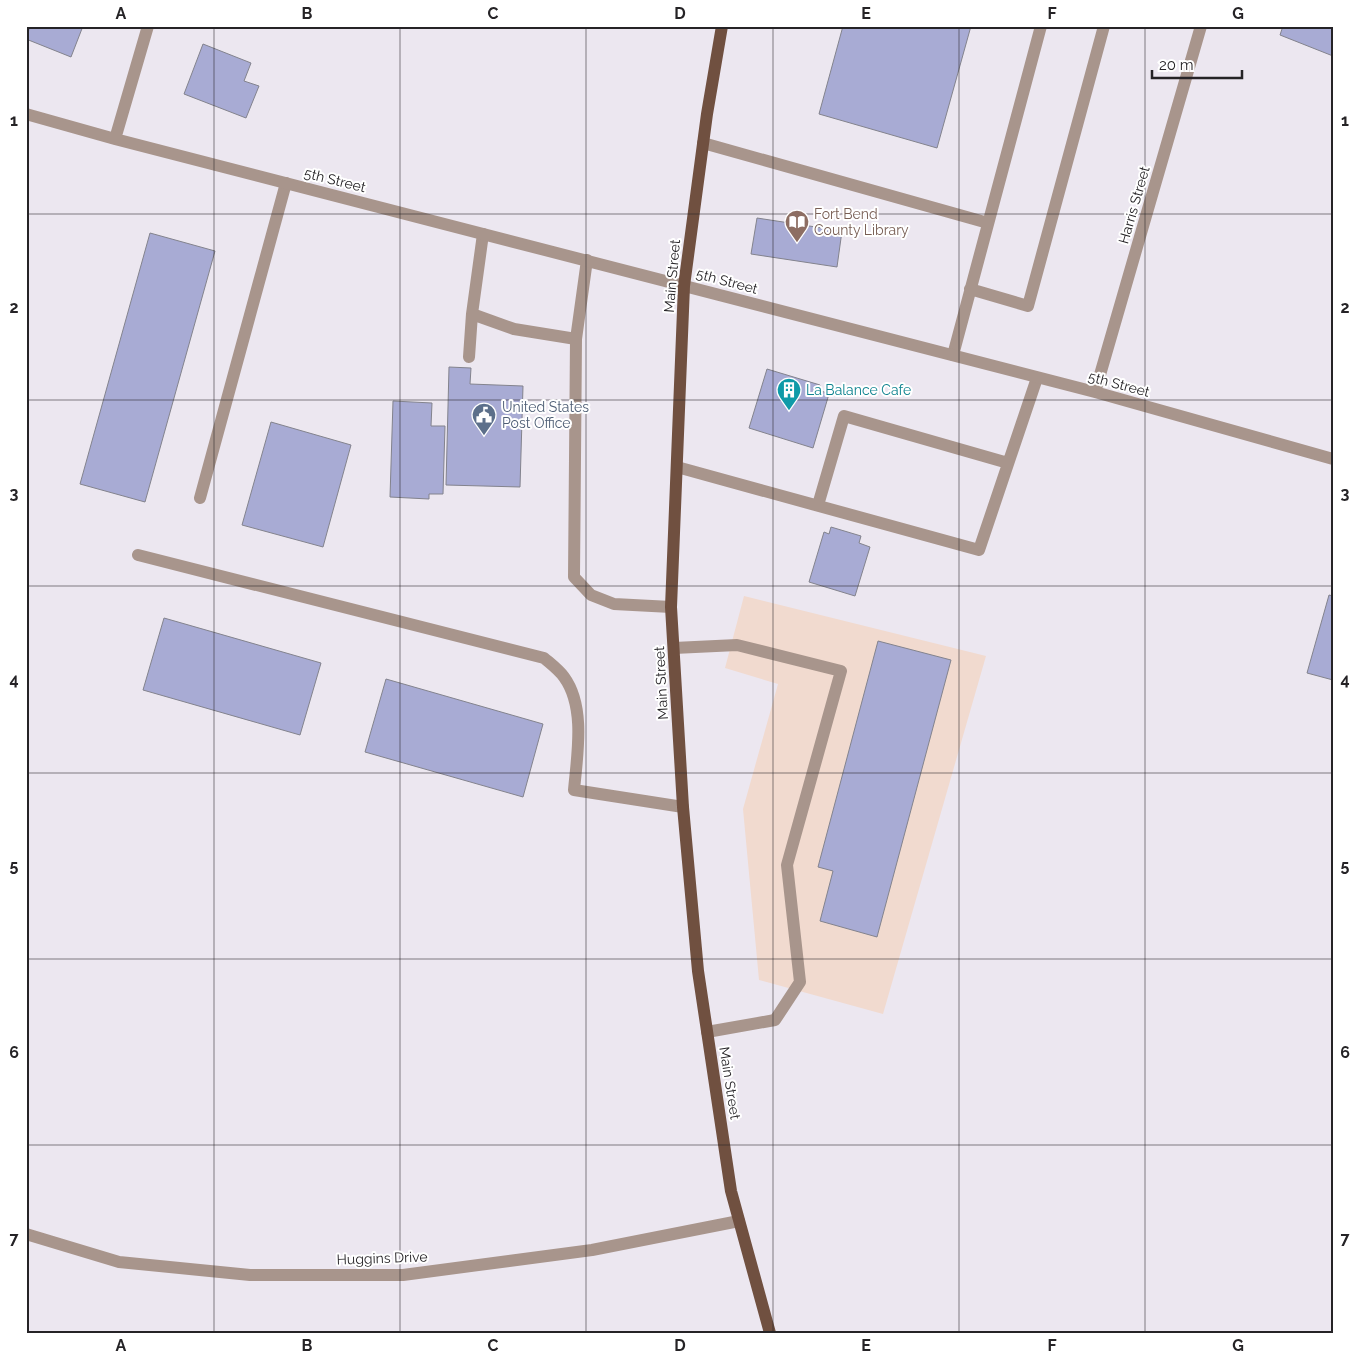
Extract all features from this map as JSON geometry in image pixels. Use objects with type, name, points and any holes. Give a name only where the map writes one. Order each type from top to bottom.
[{"type":"main road","name":"Main Street","points":[[722,26],[703,143],[684,286],[671,607],[682,807],[698,971],[731,1191],[770,1333]]},
{"type":"street","points":[[115,139],[148,26]]},
{"type":"street","points":[[953,355],[1041,26]]},
{"type":"street","points":[[970,289],[1028,306],[1104,26]]},
{"type":"street","name":"Harris Street","points":[[1095,392],[1201,26]]},
{"type":"street","name":"5th Street","points":[[26,114],[115,139],[1095,392],[1333,459]]},
{"type":"street","points":[[703,143],[988,223]]},
{"type":"street","points":[[200,498],[286,183]]},
{"type":"street","points":[[469,357],[472,314],[484,234]]},
{"type":"street","points":[[587,260],[576,339],[574,577],[591,595],[614,604],[671,607]]},
{"type":"street","points":[[472,314],[514,329],[576,339]]},
{"type":"street","points":[[677,468],[980,550],[1037,378]]},
{"type":"street","points":[[818,505],[844,416],[1008,463]]},
{"type":"street","points":[[138,555],[544,658],[564,677],[574,699],[579,728],[574,790],[682,807]]},
{"type":"street","points":[[674,648],[737,644],[840,672],[787,865],[800,982],[775,1020],[707,1032]]},
{"type":"street","name":"Huggins Drive","points":[[26,1234],[120,1262],[250,1275],[403,1275],[592,1250],[740,1221]]},
{"type":"shaded area","points":[[744,596],[986,656],[883,1014],[759,980],[743,809],[778,684],[725,668]]},
{"type":"building","points":[[30,26],[83,26],[71,57],[26,39]]},
{"type":"building","points":[[843,26],[971,26],[937,148],[819,114]]},
{"type":"building","points":[[1283,26],[1333,26],[1333,56],[1280,35]]},
{"type":"building","points":[[203,44],[251,63],[244,81],[259,86],[246,118],[184,94]]},
{"type":"building","name":"Fort Bend County Library","points":[[757,218],[842,231],[837,267],[751,254]]},
{"type":"building","points":[[150,233],[215,251],[145,502],[80,484]]},
{"type":"building","name":"United States Post Office","points":[[449,367],[471,368],[470,384],[523,386],[520,487],[446,485]]},
{"type":"building","name":"La Balance Cafe","points":[[767,369],[820,385],[819,390],[829,394],[813,448],[749,428]]},
{"type":"building","points":[[393,401],[432,403],[431,426],[445,426],[443,494],[429,494],[429,499],[390,497]]},
{"type":"building","points":[[271,422],[351,445],[323,547],[242,525]]},
{"type":"building","points":[[831,527],[861,536],[859,543],[870,547],[855,596],[809,582],[824,532],[829,534]]},
{"type":"building","points":[[1329,595],[1333,596],[1333,680],[1307,673]]},
{"type":"building","points":[[164,618],[321,663],[300,735],[143,690]]},
{"type":"building","points":[[878,641],[951,660],[877,937],[820,921],[833,871],[818,867]]},
{"type":"building","points":[[386,679],[543,724],[523,797],[365,752]]},
{"type":"place","name":"Fort Bend County Library","points":[[797,243]]},
{"type":"place","name":"La Balance Cafe","points":[[789,411]]},
{"type":"place","name":"United States Post Office","points":[[484,436]]}]
